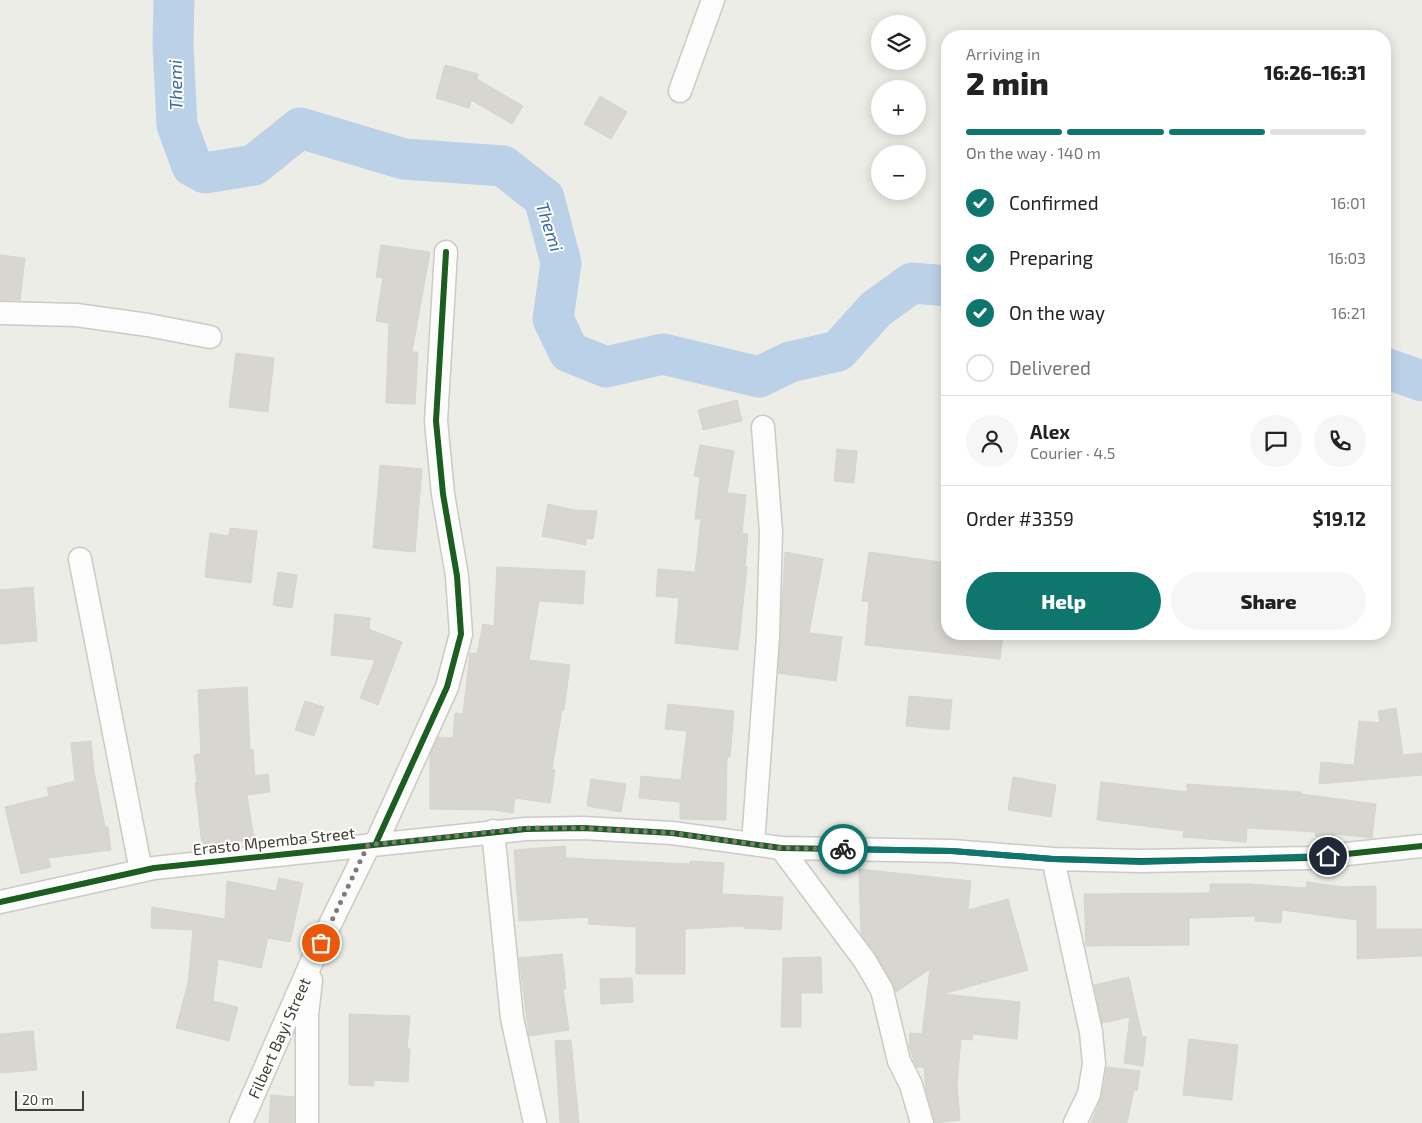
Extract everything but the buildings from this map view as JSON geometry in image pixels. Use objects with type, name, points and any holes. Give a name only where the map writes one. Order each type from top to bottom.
[{"type":"street","points":[[680,91],[713,0]]},
{"type":"street","name":"Filbert Bayi Street","points":[[241,1123],[313,960],[372,844],[447,687],[461,634],[456,576],[443,494],[436,421],[446,252]]},
{"type":"street","points":[[0,313],[76,315],[148,325],[210,337]]},
{"type":"street","points":[[753,844],[769,607],[771,532],[763,427]]},
{"type":"street","points":[[80,558],[141,871]]},
{"type":"street","name":"Erasto Mpemba Street","points":[[0,902],[141,871],[493,831],[583,828],[672,833],[781,848],[952,851],[1053,859],[1141,862],[1308,858],[1422,846]]},
{"type":"street","points":[[493,831],[512,1018],[535,1123]]},
{"type":"street","points":[[781,848],[865,961],[882,990],[899,1061],[911,1085],[922,1123]]},
{"type":"street","points":[[1053,859],[1091,1032],[1094,1064],[1089,1094],[1075,1123]]},
{"type":"street","points":[[307,1123],[308,1015],[313,960]]},
{"type":"waterway","name":"Themi","points":[[174,0],[173,45],[177,125],[192,166],[205,173],[254,165],[300,128],[404,159],[503,166],[544,198],[561,263],[553,319],[569,352],[606,367],[663,354],[759,377],[790,362],[838,351],[876,309],[912,283],[941,285]]},
{"type":"waterway","name":"Themi","points":[[1391,370],[1422,381]]},
{"type":"cycle path","points":[[376,843],[447,687],[461,634],[457,576],[443,494],[436,421],[446,252]]},
{"type":"cycle path","points":[[0,902],[154,868],[526,829],[583,828],[672,833],[781,848],[952,851],[1053,859],[1141,861],[1309,858],[1422,846]]},
{"type":"way so far","points":[[321,943],[368,845],[376,843],[526,828],[583,828],[672,833],[781,848],[843,849]]},
{"type":"route","points":[[843,849],[952,851],[1053,859],[1141,862],[1328,856]]}]
